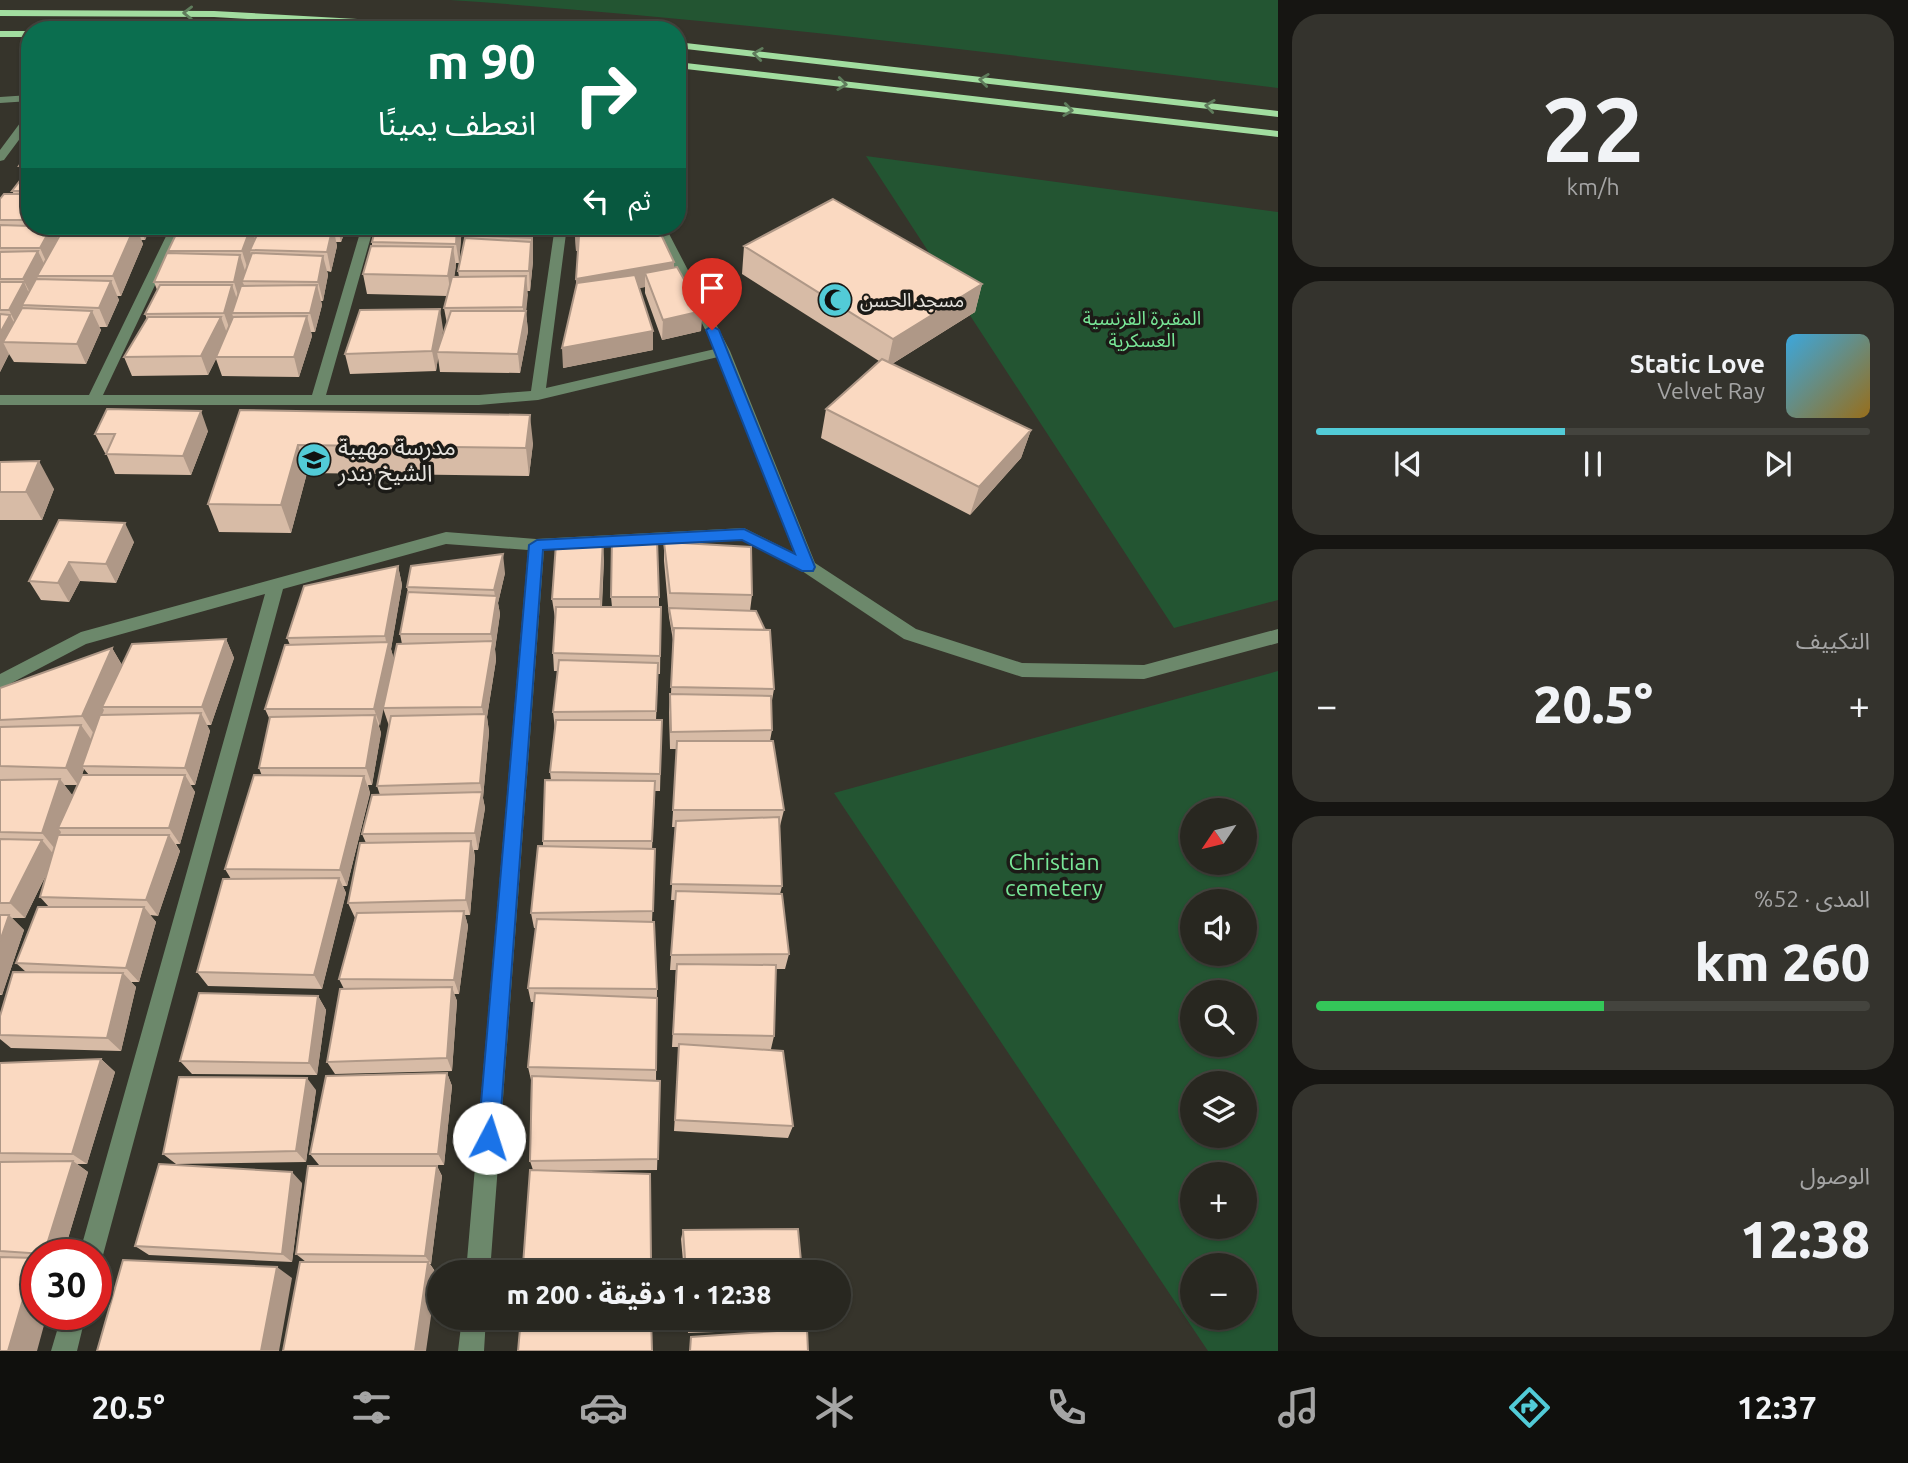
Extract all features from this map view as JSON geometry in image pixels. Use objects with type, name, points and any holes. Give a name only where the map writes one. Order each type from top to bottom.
[{"type":"main road","points":[[0,12],[214,13],[349,21]]},
{"type":"main road","points":[[0,34],[21,34]]},
{"type":"main road","points":[[686,46],[1278,114]]},
{"type":"main road","points":[[686,66],[1278,134]]},
{"type":"street","points":[[0,100],[21,99]]},
{"type":"street","points":[[0,158],[21,129]]},
{"type":"street","points":[[95,398],[173,235]]},
{"type":"street","points":[[317,402],[365,235]]},
{"type":"street","points":[[538,395],[561,235]]},
{"type":"street","points":[[664,235],[723,351],[807,567]]},
{"type":"street","points":[[0,400],[479,400],[538,395],[723,351]]},
{"type":"street","points":[[0,682],[80,639],[275,588],[446,538],[537,545],[744,534],[807,567],[910,634],[1021,670],[1144,672],[1278,636]]},
{"type":"street","points":[[479,1260],[537,545]]},
{"type":"street","points":[[95,1239],[275,588]]},
{"type":"street","points":[[64,1351],[70,1330]]},
{"type":"street","points":[[471,1351],[473,1330]]},
{"type":"green space","points":[[450,0],[1278,0],[1278,88],[761,27]]},
{"type":"green space","name":"المقبرة الفرنسية العسكرية","points":[[866,156],[1278,212],[1278,600],[1174,628]]},
{"type":"green space","name":"Christian cemetery","points":[[1278,671],[1278,1351],[1208,1351],[1194,1330],[1257,1330],[1257,1253],[1180,1253],[1180,1309],[834,793]]},
{"type":"building","points":[[21,179],[21,191],[12,191]]},
{"type":"building","points":[[4,194],[21,194],[21,220],[0,220],[0,199]]},
{"type":"building","points":[[833,199],[982,284],[893,339],[744,246]]},
{"type":"building","points":[[0,225],[21,225],[21,235],[47,235],[40,248],[0,248]]},
{"type":"building","points":[[60,235],[131,235],[113,276],[37,276]]},
{"type":"building","points":[[176,235],[248,235],[242,251],[168,251]]},
{"type":"building","points":[[257,235],[331,235],[327,252],[250,250]]},
{"type":"building","points":[[374,235],[456,235],[456,244],[372,242]]},
{"type":"building","points":[[465,235],[531,235],[531,238]]},
{"type":"building","points":[[661,235],[674,262],[576,279],[579,236]]},
{"type":"building","points":[[465,238],[531,242],[529,271],[458,271]]},
{"type":"building","points":[[371,246],[453,247],[448,276],[363,274]]},
{"type":"building","points":[[38,251],[23,279],[0,279],[0,252]]},
{"type":"building","points":[[167,253],[240,255],[234,282],[154,282]]},
{"type":"building","points":[[252,253],[323,256],[318,282],[242,281]]},
{"type":"building","points":[[677,267],[702,311],[663,320],[645,273]]},
{"type":"building","points":[[635,275],[653,331],[562,348],[577,283]]},
{"type":"building","points":[[526,276],[523,307],[444,308],[452,277]]},
{"type":"building","points":[[36,279],[111,281],[99,308],[22,305]]},
{"type":"building","points":[[0,282],[24,282],[9,310],[0,310]]},
{"type":"building","points":[[160,285],[232,285],[224,313],[145,314]]},
{"type":"building","points":[[317,285],[310,313],[232,313],[241,286]]},
{"type":"building","points":[[22,308],[92,311],[77,344],[3,342]]},
{"type":"building","points":[[440,309],[432,351],[345,354],[360,310]]},
{"type":"building","points":[[451,311],[526,311],[518,354],[437,352]]},
{"type":"building","points":[[0,314],[10,315],[0,333]]},
{"type":"building","points":[[307,316],[294,357],[216,357],[233,317]]},
{"type":"building","points":[[148,317],[221,317],[201,356],[124,357]]},
{"type":"building","points":[[882,359],[1031,430],[979,487],[826,409]]},
{"type":"building","points":[[107,409],[201,411],[183,456],[106,454],[115,434],[95,434]]},
{"type":"building","points":[[240,410],[530,415],[526,448],[298,445],[281,505],[208,504]]},
{"type":"building","points":[[39,461],[26,492],[0,492],[0,462]]},
{"type":"building","points":[[59,520],[125,523],[106,564],[69,562],[58,583],[29,581]]},
{"type":"building","points":[[612,538],[657,540],[659,597],[611,597]]},
{"type":"building","points":[[603,539],[600,599],[552,599],[556,544]]},
{"type":"building","points":[[664,542],[751,547],[752,595],[670,593]]},
{"type":"building","points":[[503,554],[494,590],[407,587],[411,566]]},
{"type":"building","points":[[398,566],[385,636],[287,638],[304,586]]},
{"type":"building","points":[[408,592],[497,596],[491,634],[400,634]]},
{"type":"building","points":[[556,607],[661,607],[660,656],[553,653]]},
{"type":"building","points":[[669,608],[756,611],[765,630],[674,628],[673,631]]},
{"type":"building","points":[[674,628],[770,630],[774,689],[671,687]]},
{"type":"building","points":[[226,639],[202,707],[102,707],[132,644]]},
{"type":"building","points":[[493,641],[482,707],[383,708],[397,644]]},
{"type":"building","points":[[389,642],[374,709],[265,709],[285,645]]},
{"type":"building","points":[[112,648],[82,716],[0,720],[0,688]]},
{"type":"building","points":[[559,660],[658,663],[656,711],[553,712]]},
{"type":"building","points":[[670,694],[771,696],[772,730],[671,732]]},
{"type":"building","points":[[201,713],[185,768],[82,766],[100,715]]},
{"type":"building","points":[[486,714],[480,783],[377,786],[391,716]]},
{"type":"building","points":[[375,715],[366,768],[259,768],[270,717]]},
{"type":"building","points":[[556,720],[662,720],[660,774],[550,772]]},
{"type":"building","points":[[81,725],[66,768],[0,766],[0,727]]},
{"type":"building","points":[[677,741],[773,741],[784,810],[673,810]]},
{"type":"building","points":[[82,775],[185,775],[169,828],[58,828]]},
{"type":"building","points":[[254,775],[364,776],[340,870],[225,869]]},
{"type":"building","points":[[60,779],[42,833],[0,832],[0,780]]},
{"type":"building","points":[[545,780],[655,781],[652,841],[543,841]]},
{"type":"building","points":[[482,792],[475,833],[362,834],[372,795]]},
{"type":"building","points":[[779,817],[782,886],[671,884],[676,821]]},
{"type":"building","points":[[58,835],[169,835],[146,900],[40,897]]},
{"type":"building","points":[[0,839],[42,840],[10,903],[0,903]]},
{"type":"building","points":[[471,841],[466,900],[348,903],[360,843]]},
{"type":"building","points":[[538,846],[655,849],[653,911],[531,913]]},
{"type":"building","points":[[339,878],[314,975],[197,972],[223,879]]},
{"type":"building","points":[[676,891],[782,894],[789,954],[671,955]]},
{"type":"building","points":[[38,907],[144,907],[126,968],[16,963]]},
{"type":"building","points":[[464,911],[454,980],[339,979],[357,913]]},
{"type":"building","points":[[0,915],[9,915],[0,941]]},
{"type":"building","points":[[537,919],[654,922],[657,989],[528,988]]},
{"type":"building","points":[[677,964],[776,965],[774,1036],[673,1034]]},
{"type":"building","points":[[13,972],[123,973],[107,1038],[0,1035],[0,1016]]},
{"type":"building","points":[[452,987],[447,1058],[327,1062],[340,989]]},
{"type":"building","points":[[199,993],[318,996],[309,1063],[180,1061]]},
{"type":"building","points":[[535,993],[657,998],[656,1070],[528,1067]]},
{"type":"building","points":[[679,1044],[783,1051],[793,1126],[675,1120]]},
{"type":"building","points":[[101,1059],[72,1154],[0,1153],[0,1063]]},
{"type":"building","points":[[447,1073],[438,1154],[310,1154],[326,1076]]},
{"type":"building","points":[[532,1076],[660,1081],[658,1159],[530,1161]]},
{"type":"building","points":[[179,1077],[307,1078],[296,1151],[163,1154]]},
{"type":"building","points":[[73,1161],[49,1239],[21,1239],[21,1252],[0,1251],[0,1162]]},
{"type":"building","points":[[159,1164],[292,1172],[282,1254],[135,1246]]},
{"type":"building","points":[[308,1166],[437,1166],[425,1256],[296,1254]]},
{"type":"building","points":[[530,1170],[650,1174],[651,1260],[523,1260]]},
{"type":"building","points":[[798,1229],[801,1260],[685,1260],[683,1230]]},
{"type":"building","points":[[0,1257],[21,1258],[21,1306],[8,1351],[0,1351]]},
{"type":"building","points":[[123,1260],[277,1267],[261,1351],[97,1351],[103,1330],[112,1330],[112,1298]]},
{"type":"building","points":[[300,1262],[427,1262],[415,1351],[283,1351]]},
{"type":"building","points":[[520,1330],[651,1330],[652,1351],[518,1351]]},
{"type":"building","points":[[807,1330],[808,1351],[690,1351],[691,1337]]},
{"type":"place","name":"مسجد الحسن","points":[[835,300]]},
{"type":"place","name":"مدرسة مهيبة الشيخ بندر","points":[[314,460]]},
{"type":"route","points":[[489,1138],[537,545],[744,534],[807,567],[723,351],[712,330]]}]
